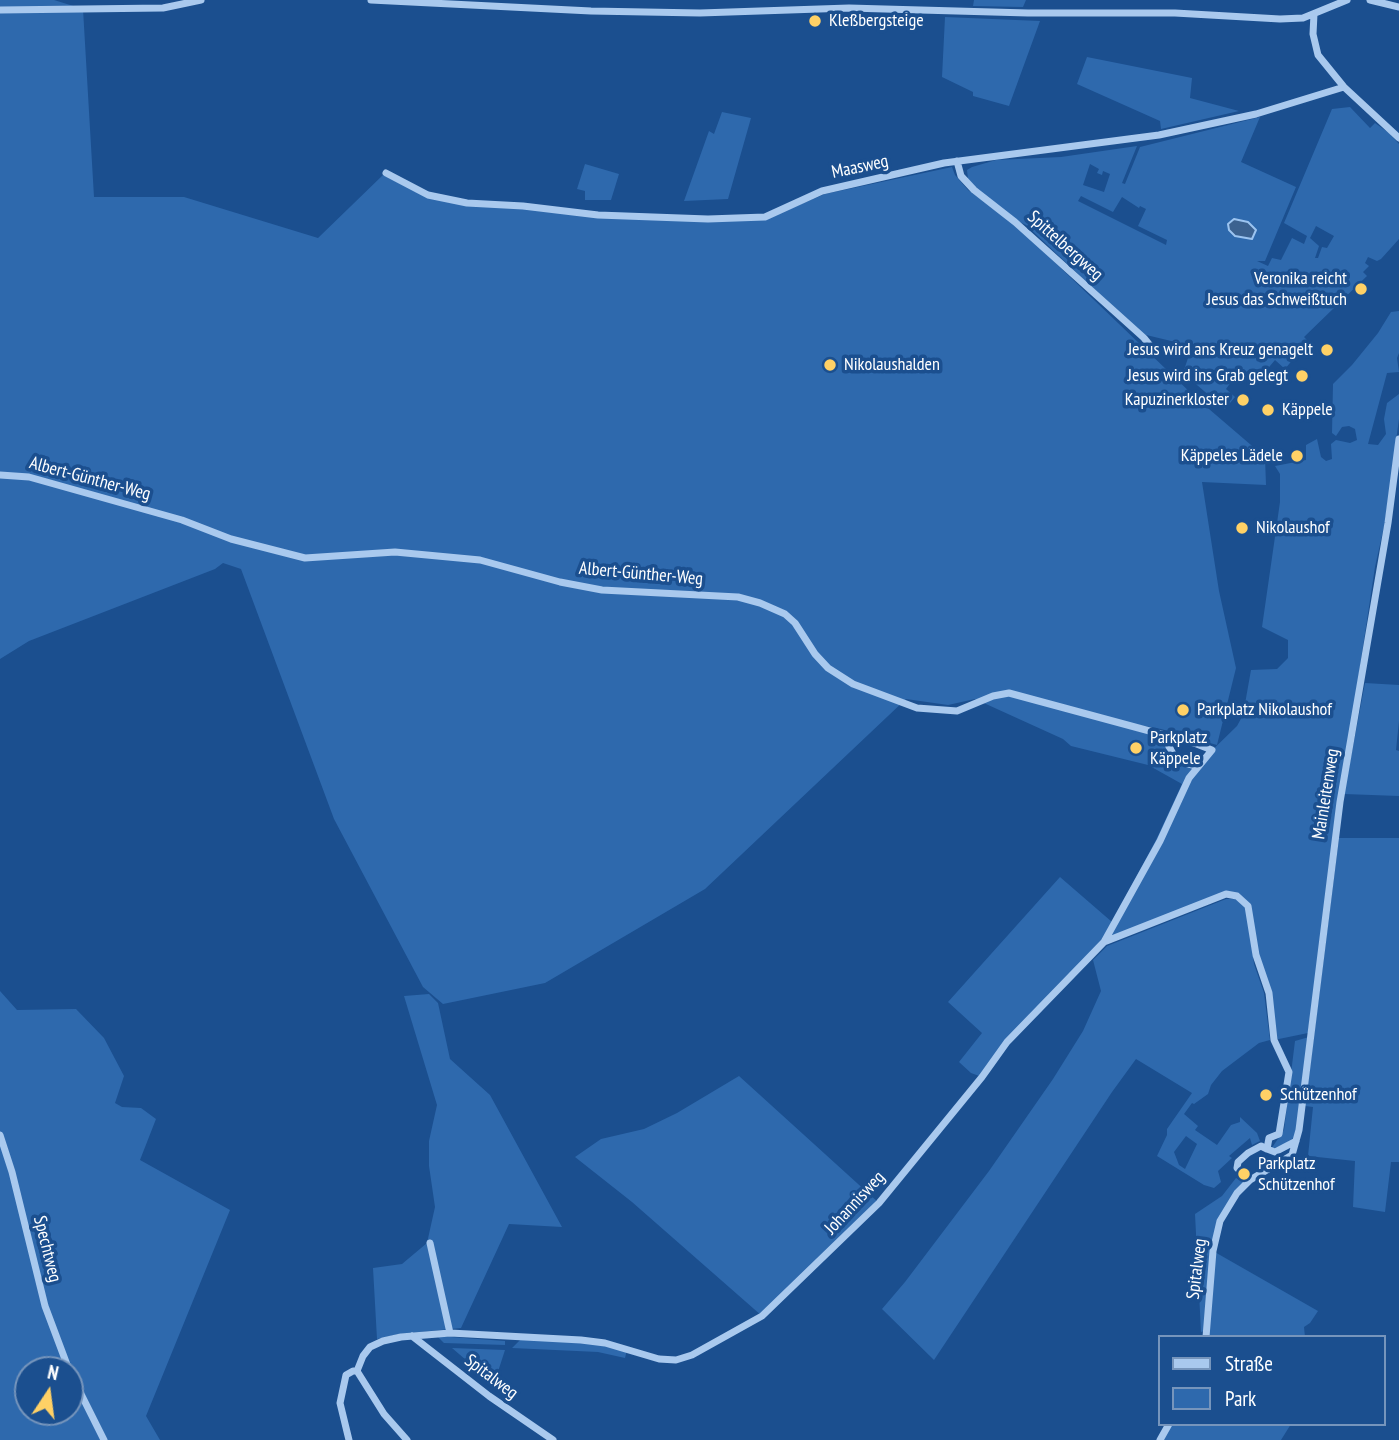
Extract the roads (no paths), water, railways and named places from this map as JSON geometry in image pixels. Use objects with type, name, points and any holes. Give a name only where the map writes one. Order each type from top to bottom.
[{"type":"street","points":[[0,10],[163,8],[201,0]]},
{"type":"street","points":[[371,0],[673,13],[849,8],[1028,13],[1175,13],[1280,19],[1303,18],[1347,0]]},
{"type":"street","points":[[1370,0],[1399,7]]},
{"type":"street","points":[[1314,14],[1312,34],[1318,55],[1344,87],[1399,138]]},
{"type":"street","name":"Maasweg","points":[[386,173],[428,195],[467,204],[523,206],[598,215],[708,219],[765,217],[822,191],[957,161],[1159,135],[1256,114],[1344,87]]},
{"type":"street","name":"Spittelbergweg","points":[[957,161],[961,176],[974,190],[1015,222],[1144,338],[1156,353]]},
{"type":"street","name":"Mainleitenweg","points":[[1292,1155],[1297,1141],[1340,802],[1388,523],[1399,439]]},
{"type":"street","name":"Albert-Günther-Weg","points":[[0,475],[29,477],[182,520],[231,539],[305,558],[395,552],[480,560],[560,582],[601,590],[738,597],[785,614],[795,623],[815,654],[828,668],[853,684],[917,708],[957,710],[993,696],[1009,693],[1212,750]]},
{"type":"street","points":[[1163,736],[1173,754],[1185,763],[1196,766]]},
{"type":"street","name":"Johannisweg","points":[[349,1440],[340,1403],[346,1376],[357,1371],[363,1356],[370,1348],[383,1341],[450,1333],[581,1340],[606,1343],[659,1359],[676,1360],[692,1355],[762,1316],[879,1203],[982,1077],[1007,1042],[1104,942],[1160,841],[1196,766],[1212,750]]},
{"type":"street","points":[[1104,942],[1226,894],[1245,901],[1250,912],[1256,955],[1269,993],[1274,1040],[1289,1072],[1281,1129],[1279,1134],[1269,1138],[1267,1149]]},
{"type":"street","name":"Spechtweg","points":[[0,1135],[12,1172],[45,1306],[63,1356]]},
{"type":"street","points":[[1250,1180],[1237,1168],[1243,1156],[1261,1146],[1275,1152],[1297,1141]]},
{"type":"street","name":"Spitalweg","points":[[1206,1335],[1213,1251],[1220,1221],[1237,1193],[1250,1180],[1292,1155]]},
{"type":"street","points":[[430,1243],[450,1333]]},
{"type":"street","name":"Spitalweg","points":[[412,1336],[489,1396],[553,1440]]},
{"type":"street","points":[[357,1371],[384,1414],[407,1440]]},
{"type":"street","name":"Spechtweg","points":[[84,1401],[104,1440]]},
{"type":"place","name":"Kleßbergsteige","points":[[815,21]]},
{"type":"place","name":"Veronika reicht Jesus das Schweißtuch","points":[[1361,289]]},
{"type":"place","name":"Jesus wird ans Kreuz genagelt","points":[[1327,350]]},
{"type":"place","name":"Nikolaushalden","points":[[830,365]]},
{"type":"place","name":"Jesus wird ins Grab gelegt","points":[[1302,376]]},
{"type":"place","name":"Kapuzinerkloster","points":[[1243,400]]},
{"type":"place","name":"Käppele","points":[[1268,410]]},
{"type":"place","name":"Käppeles Lädele","points":[[1297,456]]},
{"type":"place","name":"Nikolaushof","points":[[1242,528]]},
{"type":"place","name":"Parkplatz Nikolaushof","points":[[1183,710]]},
{"type":"place","name":"Parkplatz Käppele","points":[[1136,748]]},
{"type":"place","name":"Schützenhof","points":[[1266,1095]]},
{"type":"place","name":"Parkplatz Schützenhof","points":[[1244,1174]]}]
